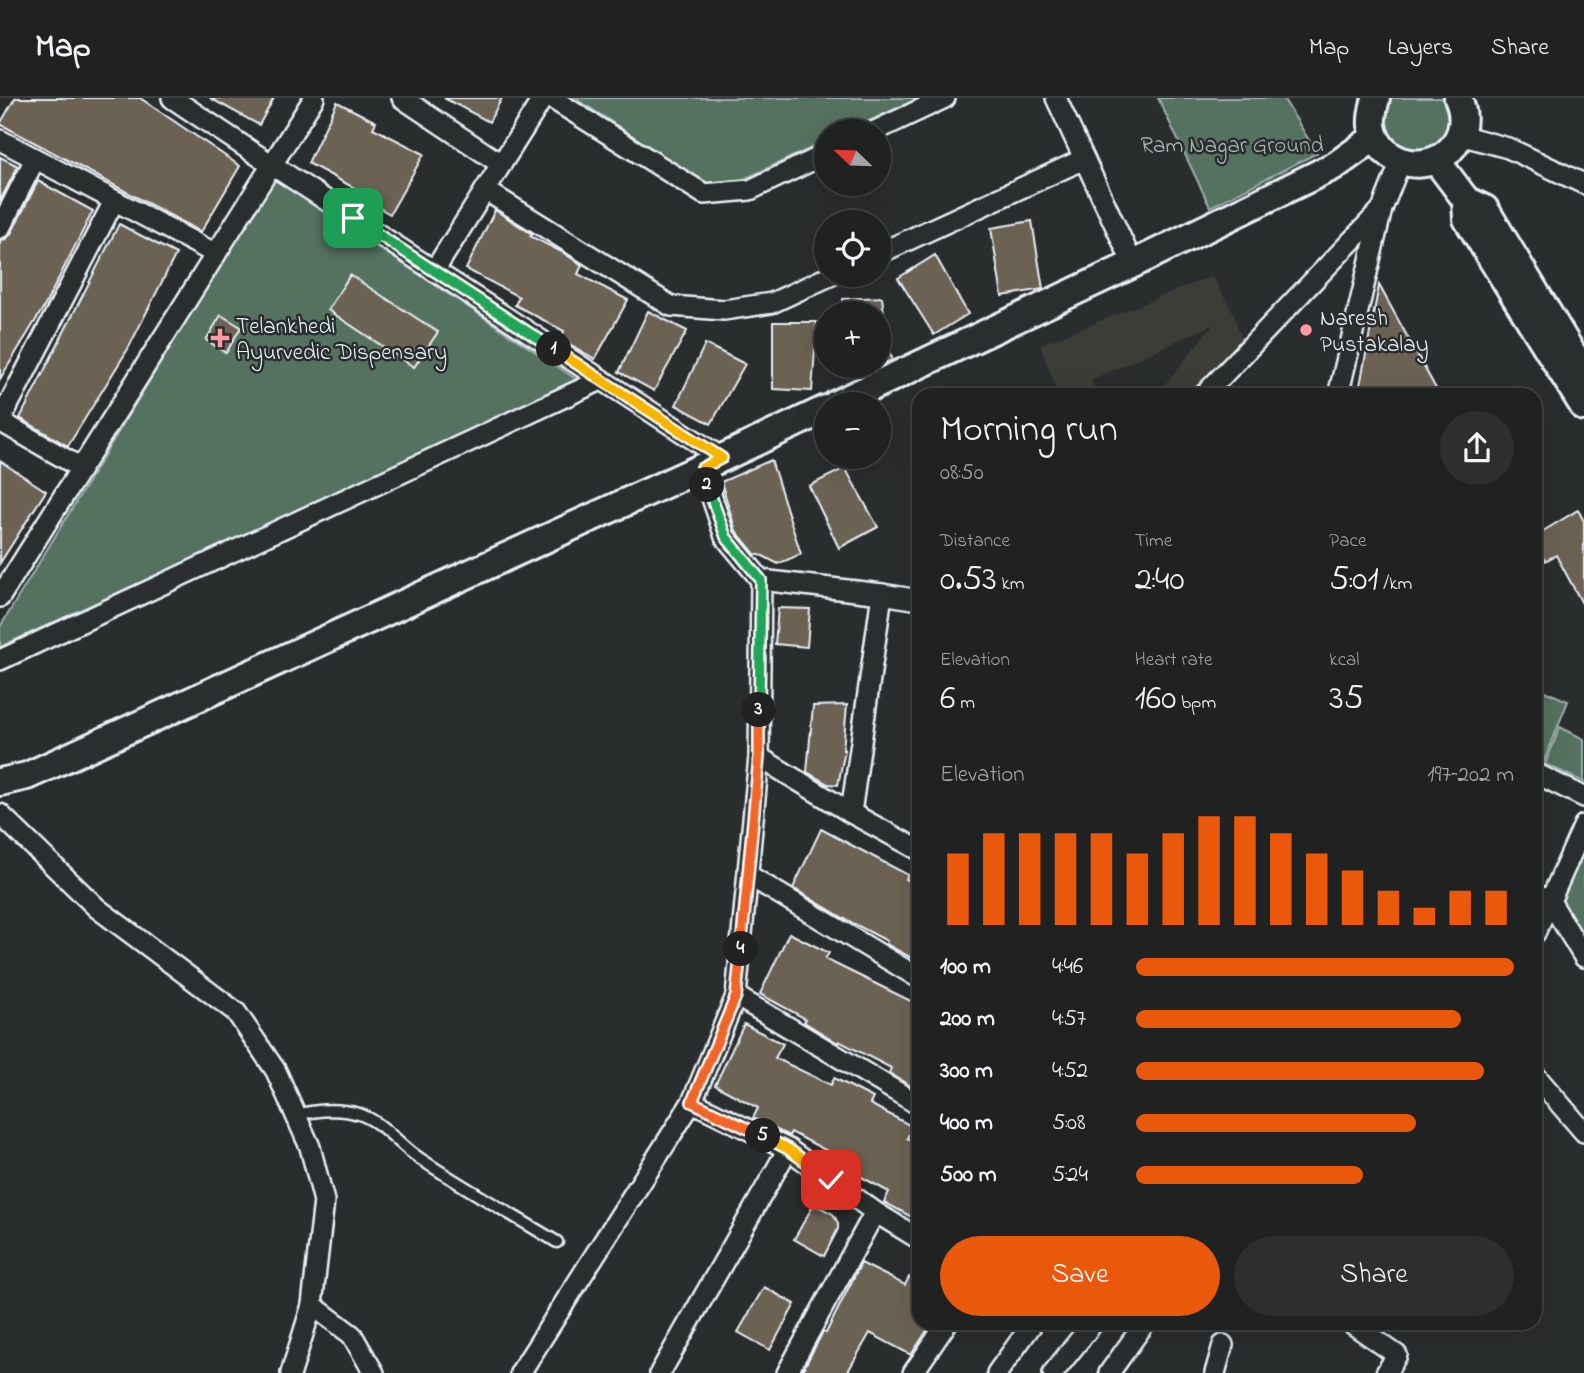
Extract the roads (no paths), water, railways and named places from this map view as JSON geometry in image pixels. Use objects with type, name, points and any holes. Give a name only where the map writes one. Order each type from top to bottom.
[{"type":"street","points":[[173,98],[601,380],[712,463],[726,537],[761,580],[759,757],[736,996],[692,1102],[520,1373]]},
{"type":"street","points":[[0,597],[314,98]]},
{"type":"street","points":[[434,271],[543,98]]},
{"type":"street","points":[[551,98],[704,194],[750,191],[814,160]]},
{"type":"street","points":[[891,123],[945,98]]},
{"type":"street","points":[[1056,98],[1133,264]]},
{"type":"street","points":[[1377,98],[1372,111],[1376,137],[1391,156],[1413,164],[1436,160],[1454,145],[1463,123],[1460,99]]},
{"type":"street","points":[[408,100],[501,164]]},
{"type":"street","points":[[1460,135],[1508,148],[1584,184]]},
{"type":"street","points":[[861,392],[1336,165],[1376,137]]},
{"type":"street","points":[[0,139],[216,254]]},
{"type":"street","points":[[0,228],[35,159]]},
{"type":"street","points":[[891,248],[1084,159]]},
{"type":"street","points":[[1436,160],[1466,200],[1485,209],[1584,373]]},
{"type":"street","points":[[1340,388],[1382,209],[1401,161]]},
{"type":"street","points":[[485,190],[671,306],[724,310],[772,303],[814,283]]},
{"type":"street","points":[[1466,200],[1467,219],[1584,407]]},
{"type":"street","points":[[81,468],[0,421],[114,201]]},
{"type":"street","points":[[1210,388],[1382,209]]},
{"type":"street","points":[[0,660],[601,380]]},
{"type":"street","points":[[0,782],[27,776],[814,415]]},
{"type":"street","points":[[761,580],[912,599]]},
{"type":"street","points":[[851,813],[882,594]]},
{"type":"street","points":[[759,757],[912,846]]},
{"type":"street","points":[[1542,776],[1584,797]]},
{"type":"street","points":[[0,814],[97,908],[236,1012],[276,1071],[310,1147],[324,1201],[312,1305],[291,1373]]},
{"type":"street","points":[[1584,825],[1543,898],[1584,957]]},
{"type":"street","points":[[748,875],[912,974]]},
{"type":"street","points":[[736,996],[912,1101]]},
{"type":"street","points":[[1542,1083],[1584,1132]]},
{"type":"street","points":[[692,1102],[788,1149],[875,1212],[912,1235]]},
{"type":"street","points":[[660,1373],[788,1149]]},
{"type":"street","points":[[787,1373],[875,1212]]},
{"type":"street","points":[[312,1305],[352,1335],[374,1373]]},
{"type":"street","points":[[913,1373],[942,1330]]},
{"type":"street","points":[[997,1373],[1028,1330]]},
{"type":"street","points":[[1054,1373],[1088,1330]]},
{"type":"street","points":[[1109,1373],[1140,1330]]},
{"type":"street","points":[[1360,1330],[1398,1355],[1386,1373]]},
{"type":"street","points":[[1215,1373],[1223,1345]]},
{"type":"lane","points":[[296,1115],[331,1111],[366,1117],[418,1158],[556,1242]]},
{"type":"place","name":"Naresh Pustakalay","points":[[1306,330]]},
{"type":"place","name":"Telankhedi Ayurvedic Dispensary","points":[[220,338]]},
{"type":"park label","name":"Ram Nagar Ground","points":[[1232,144]]}]
